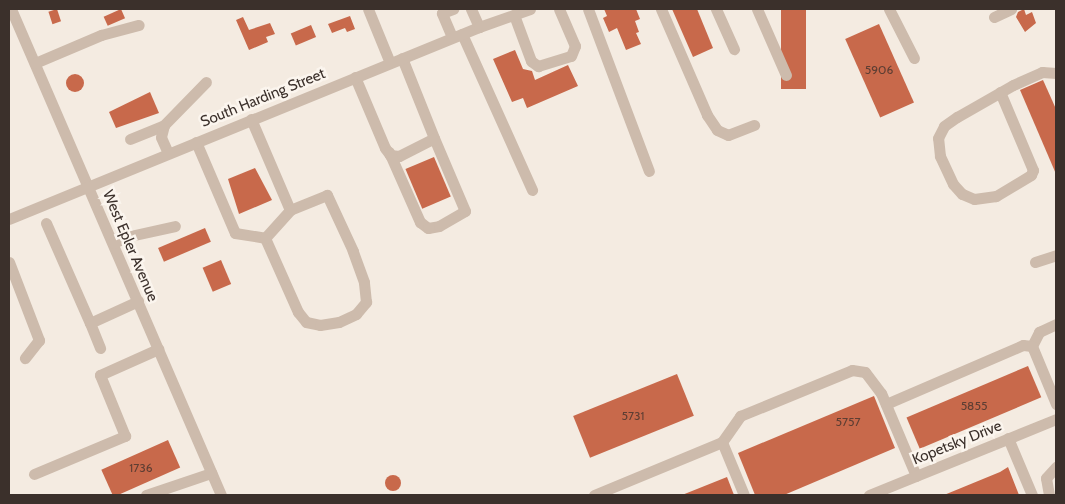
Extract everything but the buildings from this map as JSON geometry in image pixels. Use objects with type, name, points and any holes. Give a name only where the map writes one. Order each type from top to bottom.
[{"type":"street","name":"West Epler Avenue","points":[[11,9],[113,243],[212,481],[221,495]]},
{"type":"street","points":[[368,9],[390,62]]},
{"type":"street","points":[[471,9],[479,26]]},
{"type":"street","name":"South Harding Street","points":[[9,219],[479,26],[530,9]]},
{"type":"street","points":[[514,15],[531,60],[538,66],[571,56],[576,46],[559,9]]},
{"type":"street","points":[[588,9],[649,171]]},
{"type":"street","points":[[661,9],[707,115],[717,130],[728,135],[754,125]]},
{"type":"street","points":[[716,9],[734,49]]},
{"type":"street","points":[[757,9],[786,75]]},
{"type":"street","points":[[889,9],[914,58]]},
{"type":"street","points":[[994,17],[1011,9]]},
{"type":"street","points":[[444,10],[532,190]]},
{"type":"street","points":[[35,63],[101,35],[139,25]]},
{"type":"street","points":[[355,77],[420,222],[428,228],[439,226],[465,211],[402,58]]},
{"type":"street","points":[[1000,92],[1033,170],[1031,175],[996,196],[974,199],[962,194],[953,184],[940,156],[938,138],[944,126],[1000,92],[1042,72],[1056,73]]},
{"type":"street","points":[[130,139],[164,125],[206,82]]},
{"type":"street","points":[[251,119],[290,210]]},
{"type":"street","points":[[164,125],[161,137],[168,154]]},
{"type":"street","points":[[389,152],[398,156],[434,138]]},
{"type":"street","points":[[196,142],[235,232],[265,238]]},
{"type":"street","points":[[327,195],[364,282],[366,302],[356,314],[330,324],[306,322],[298,312],[265,238],[290,210],[327,195]]},
{"type":"street","points":[[46,223],[100,348]]},
{"type":"street","points":[[113,243],[130,236],[175,226]]},
{"type":"street","points":[[1035,262],[1056,256]]},
{"type":"street","points":[[9,262],[39,340],[25,358]]},
{"type":"street","points":[[90,323],[138,302]]},
{"type":"street","points":[[1056,324],[1039,332],[1032,346],[1056,404]]},
{"type":"street","points":[[886,404],[1023,345],[1032,346]]},
{"type":"street","points":[[34,474],[125,436],[100,375],[158,349]]},
{"type":"street","points":[[594,495],[722,442],[740,416],[852,370],[865,372],[874,380],[916,476]]},
{"type":"street","name":"Kopetsky Drive","points":[[869,495],[1056,419]]},
{"type":"street","points":[[1008,438],[1032,495]]},
{"type":"street","points":[[722,442],[744,495]]},
{"type":"street","points":[[1049,495],[1046,478],[1056,468]]},
{"type":"street","points":[[146,495],[212,481]]}]
